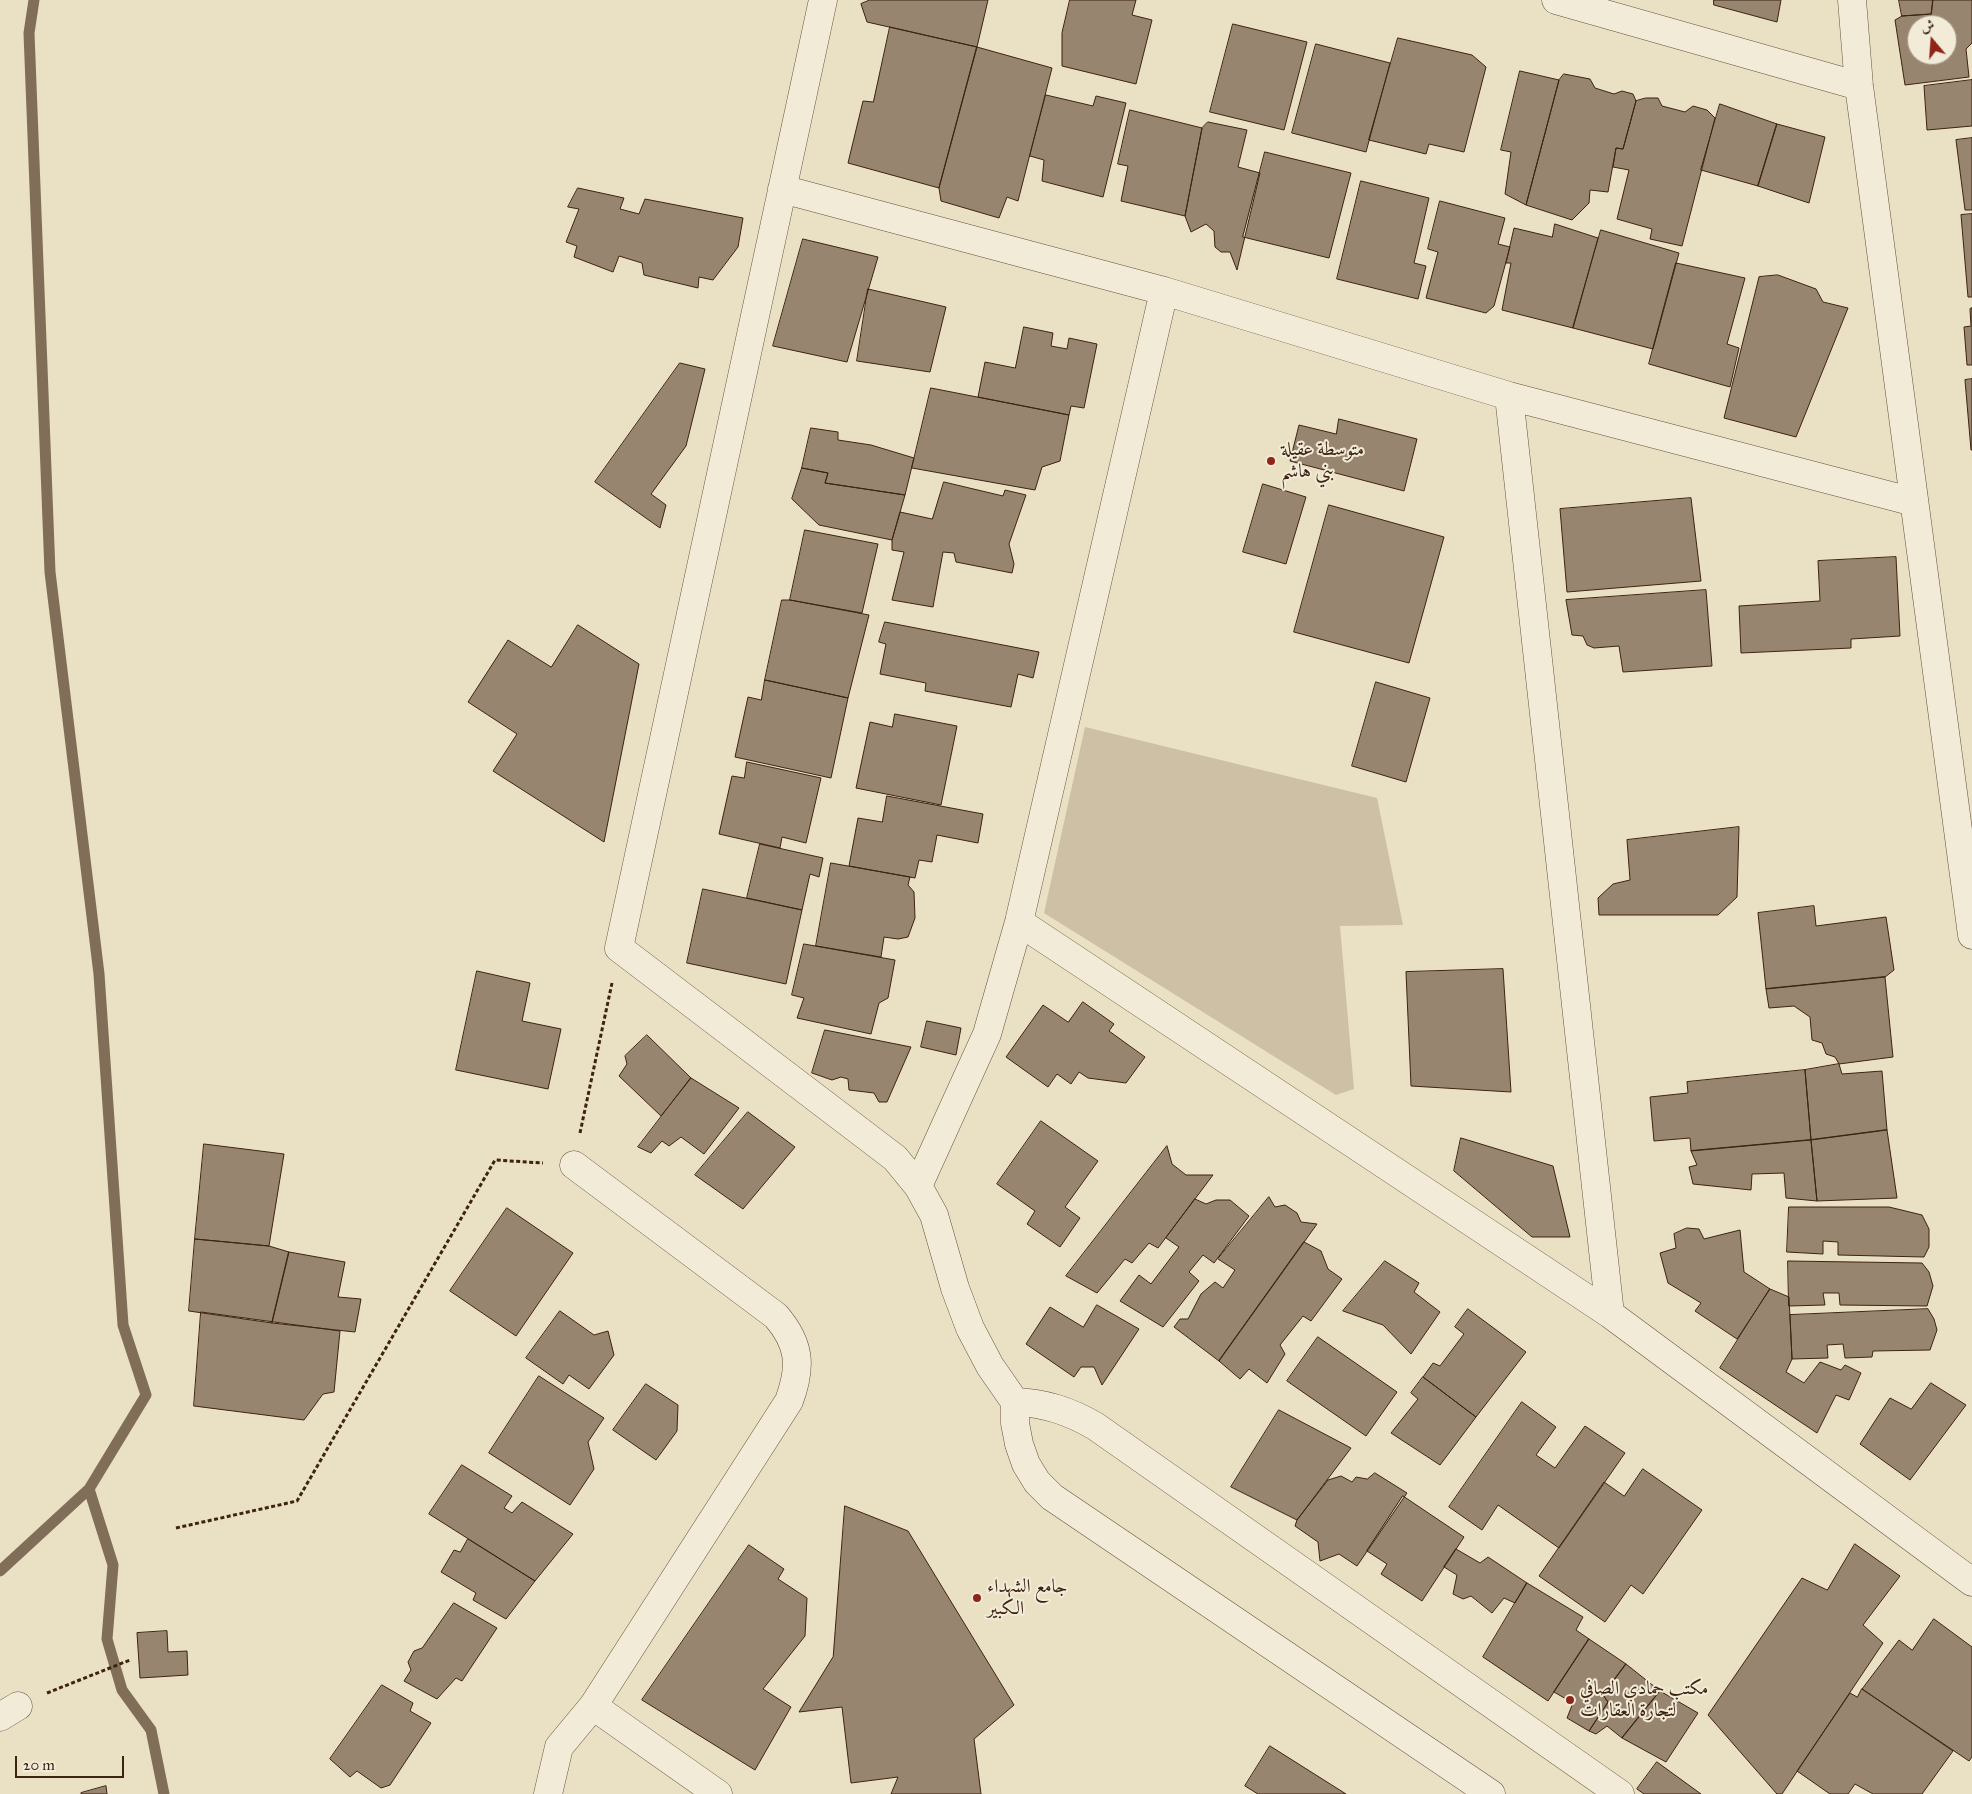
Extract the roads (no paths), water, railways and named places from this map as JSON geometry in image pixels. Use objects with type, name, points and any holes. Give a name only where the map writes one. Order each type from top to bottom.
[{"type":"street","points":[[823,0],[619,948],[895,1158],[918,1186],[934,1215],[955,1288],[970,1328],[990,1366],[1015,1402],[1018,1444],[1037,1482],[1052,1498],[1491,1794]]},
{"type":"street","points":[[1556,0],[1859,86]]},
{"type":"street","points":[[1852,0],[1859,86],[1914,502],[1967,847],[1972,936]]},
{"type":"street","points":[[782,189],[1164,291],[1509,396],[1914,502]]},
{"type":"street","points":[[918,1186],[987,1034],[1019,922],[1164,291]]},
{"type":"street","points":[[1509,396],[1610,1314]]},
{"type":"street","points":[[1019,922],[1610,1314],[1972,1582]]},
{"type":"street","points":[[548,1794],[559,1747],[593,1706],[789,1401],[796,1383],[798,1365],[796,1347],[788,1330],[776,1316],[574,1165]]},
{"type":"street","points":[[1015,1402],[1036,1403],[1056,1408],[1095,1426],[1620,1794]]},
{"type":"street","points":[[593,1706],[718,1794]]},
{"type":"waterway","points":[[0,1571],[89,1489],[146,1395],[123,1325],[99,974],[50,572],[29,33],[34,0]]},
{"type":"waterway","points":[[89,1489],[113,1565],[107,1639],[122,1690],[151,1730],[164,1794]]},
{"type":"place","name":"متوسطة عقيلة بني هاشم","points":[[1271,461]]},
{"type":"place","name":"جامع الشهداء الكبير","points":[[977,1598]]},
{"type":"place","name":"مكتب حمادي الصافي لتجارة العقارات","points":[[1570,1700]]}]
